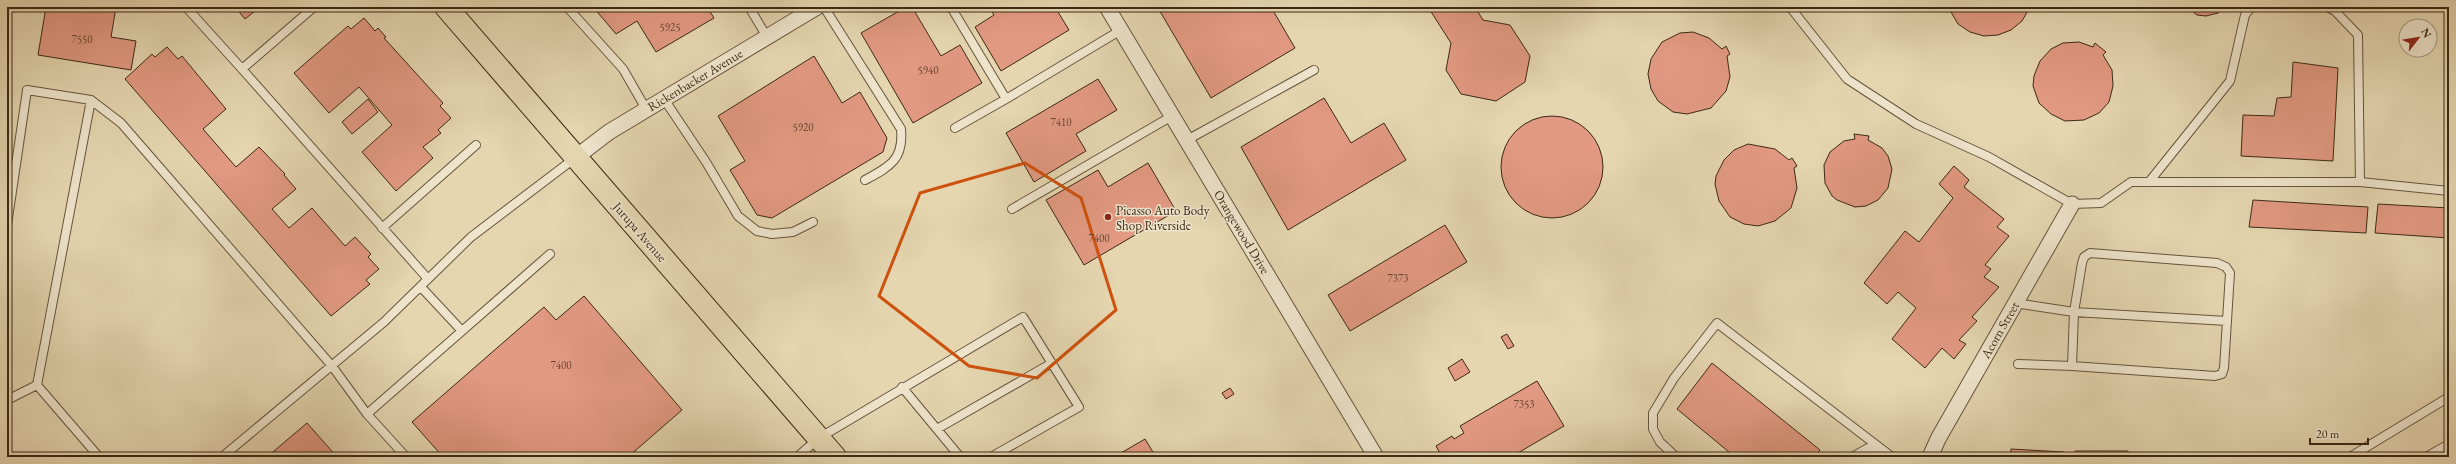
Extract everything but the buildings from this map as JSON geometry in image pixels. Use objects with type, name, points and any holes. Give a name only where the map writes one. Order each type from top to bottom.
[{"type":"main road","name":"Jurupa Avenue","points":[[446,7],[835,457]]},
{"type":"street","name":"Rickenbacker Avenue","points":[[575,158],[609,132],[817,7]]},
{"type":"street","name":"Orangewood Drive","points":[[1107,7],[1376,457]]},
{"type":"street","name":"Acorn Street","points":[[1930,457],[1938,439],[2072,204]]},
{"type":"lane","points":[[186,7],[428,279]]},
{"type":"lane","points":[[242,69],[314,7]]},
{"type":"lane","points":[[567,7],[623,69],[646,109]]},
{"type":"lane","points":[[750,7],[767,37]]},
{"type":"lane","points":[[824,7],[901,129],[901,147],[892,165],[865,180]]},
{"type":"lane","points":[[951,7],[1006,99]]},
{"type":"lane","points":[[1790,7],[1847,79],[1916,124],[1989,157],[2072,204],[2101,203],[2131,182],[2360,182],[2449,191]]},
{"type":"lane","points":[[2149,182],[2230,81],[2245,15],[2251,7]]},
{"type":"lane","points":[[2327,7],[2335,11],[2358,35],[2360,182]]},
{"type":"lane","points":[[956,128],[1121,30]]},
{"type":"lane","points":[[1187,140],[1314,70]]},
{"type":"lane","points":[[7,225],[27,90],[91,100],[121,123],[332,366],[367,414],[406,457]]},
{"type":"lane","points":[[664,99],[702,155],[738,216],[757,231],[772,234],[794,232],[814,222]]},
{"type":"lane","points":[[37,385],[91,100]]},
{"type":"lane","points":[[1012,208],[1172,116]]},
{"type":"lane","points":[[382,228],[476,145]]},
{"type":"lane","points":[[222,457],[384,322],[471,237],[575,158]]},
{"type":"lane","points":[[2018,364],[2072,366],[2215,376],[2222,374],[2224,368],[2230,273],[2226,267],[2217,263],[2090,253],[2084,257],[2082,263],[2074,312],[2072,366]]},
{"type":"lane","points":[[367,414],[550,254]]},
{"type":"lane","points":[[420,286],[462,331]]},
{"type":"lane","points":[[2015,303],[2074,312],[2227,321]]},
{"type":"lane","points":[[797,457],[819,438],[1023,317],[1079,406],[992,457]]},
{"type":"lane","points":[[1676,457],[1660,442],[1653,429],[1653,413],[1674,378],[1717,324],[1889,455]]},
{"type":"lane","points":[[937,429],[1052,363]]},
{"type":"lane","points":[[7,400],[37,385]]},
{"type":"lane","points":[[37,385],[99,457]]},
{"type":"lane","points":[[902,388],[960,457]]},
{"type":"lane","points":[[2350,457],[2449,397]]},
{"type":"lane","points":[[2426,457],[2449,444]]},
{"type":"lane","points":[[1852,457],[1868,448],[1889,455]]},
{"type":"highlighted area","points":[[1025,163],[1081,198],[1116,310],[1037,378],[969,366],[879,296],[920,193]]},
{"type":"place","name":"Picasso Auto Body Shop Riverside","points":[[1108,217]]}]
